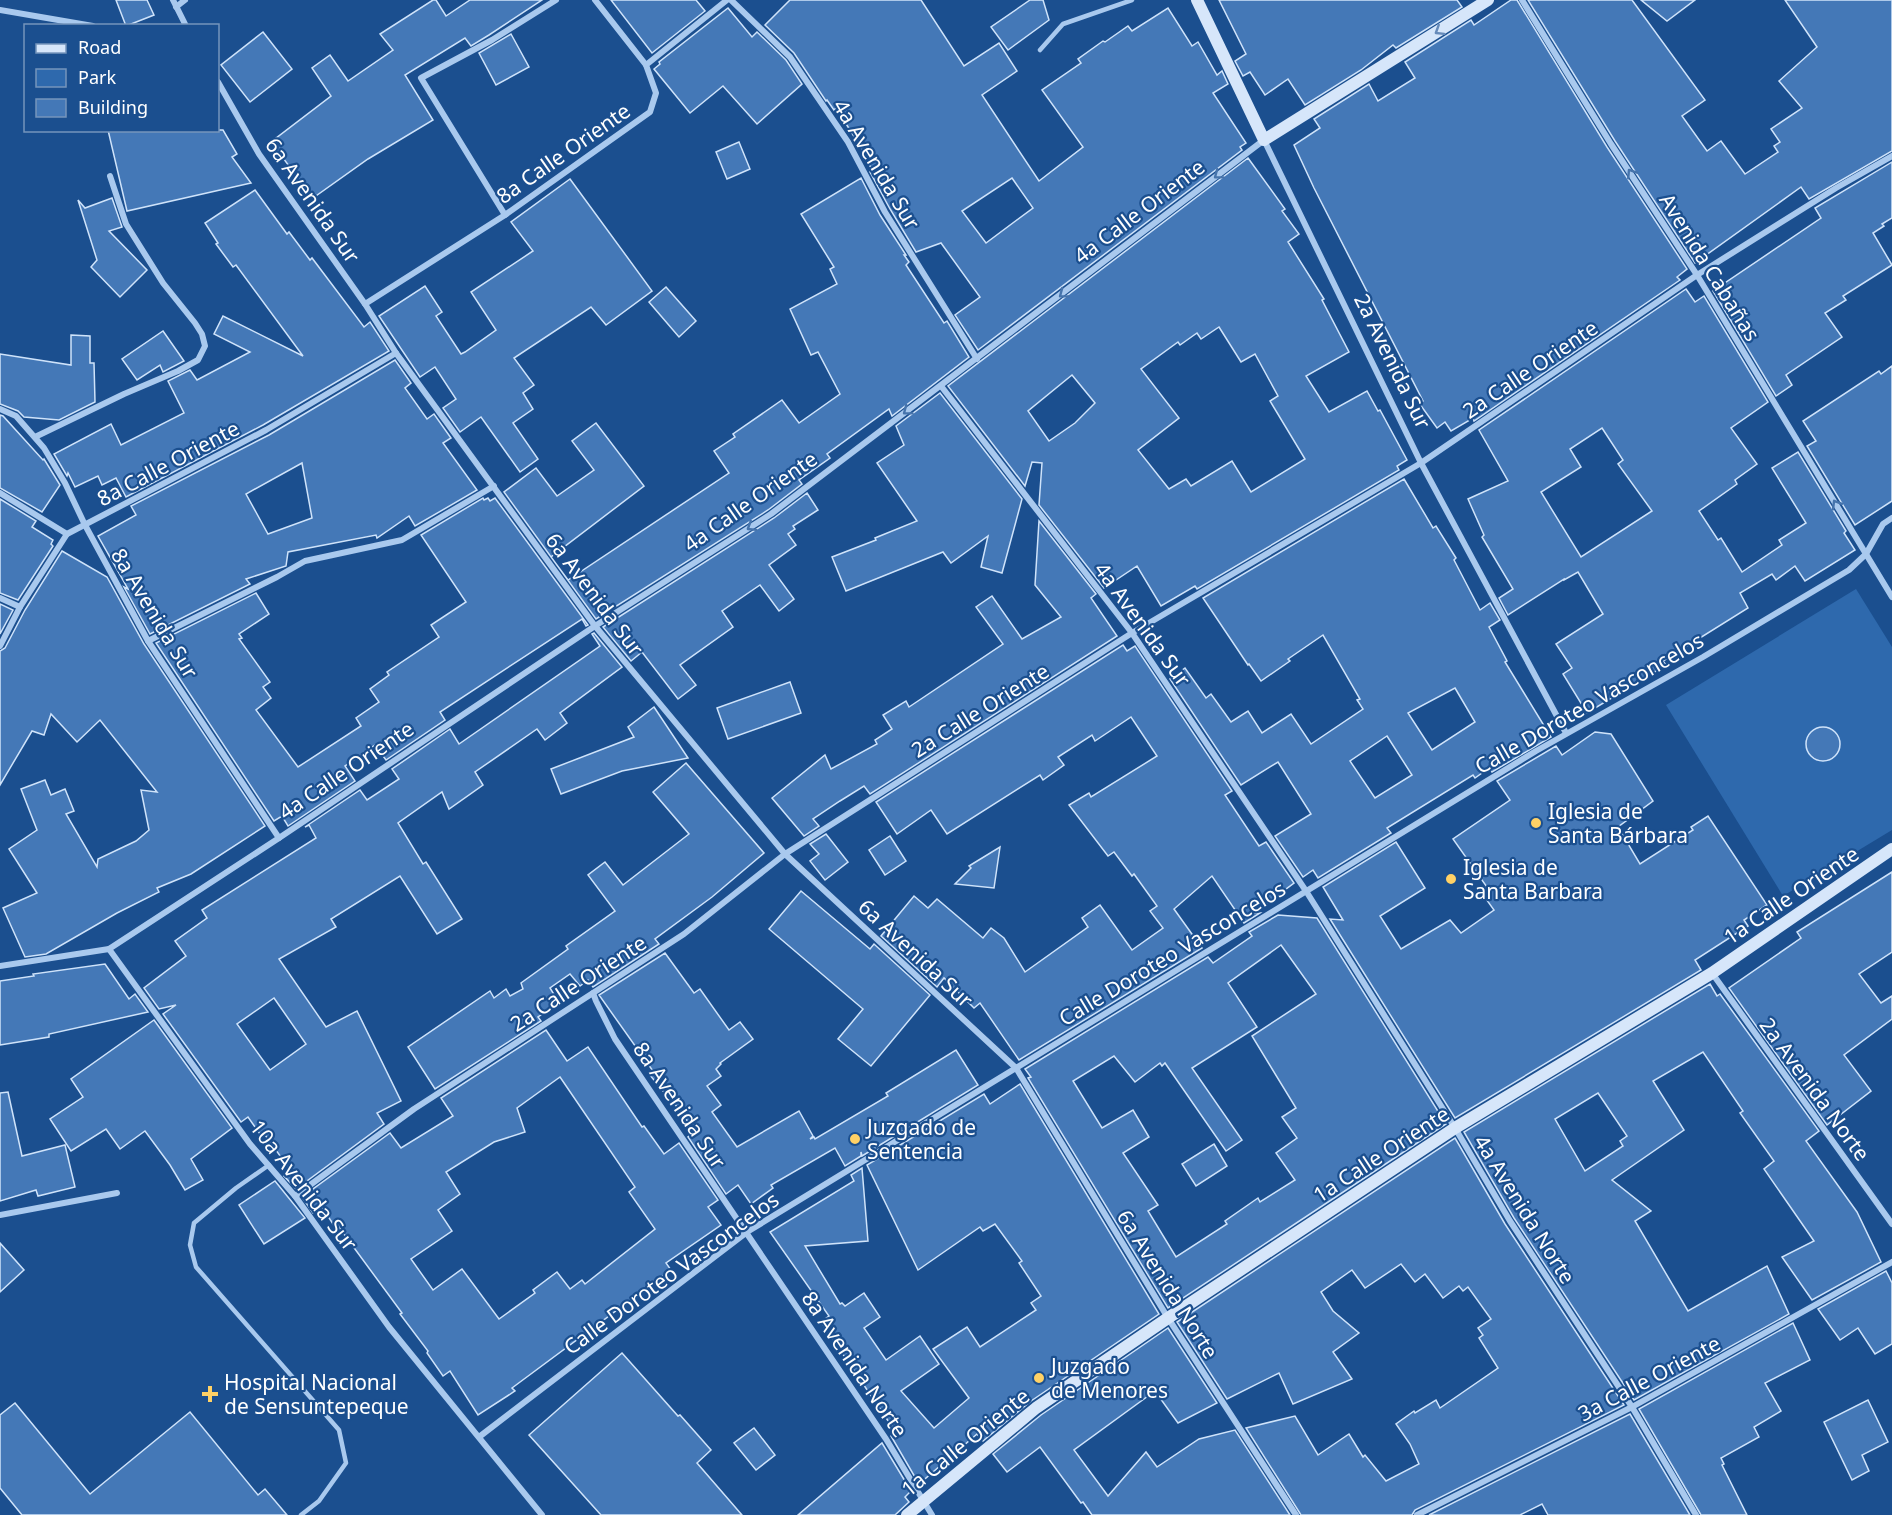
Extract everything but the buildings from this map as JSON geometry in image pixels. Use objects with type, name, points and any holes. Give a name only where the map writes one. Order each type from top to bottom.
[{"type":"street","points":[[172,0],[185,24]]},
{"type":"street","points":[[176,7],[185,0]]},
{"type":"street","points":[[505,215],[421,78],[492,40],[556,0]]},
{"type":"street","name":"8a Calle Oriente","points":[[365,304],[505,215],[650,112],[656,93],[646,64],[595,0]]},
{"type":"street","points":[[646,64],[729,0]]},
{"type":"street","name":"4a Avenida Sur","points":[[729,0],[790,57],[842,133],[885,212],[976,359]]},
{"type":"street","name":"2a Avenida Sur","points":[[1197,0],[1421,463],[1566,733]]},
{"type":"street","name":"4a Calle Oriente","points":[[0,966],[109,949],[595,626],[771,514],[1264,140],[1488,0]]},
{"type":"street","name":"Avenida Cabañas","points":[[1522,0],[1611,144],[1697,275],[1892,597]]},
{"type":"street","points":[[0,10],[81,24]]},
{"type":"street","name":"6a Avenida Sur","points":[[219,84],[259,154],[365,304],[396,353],[595,626],[784,854],[1016,1068]]},
{"type":"street","name":"2a Calle Oriente","points":[[295,1196],[414,1109],[684,934],[784,854],[1132,633],[1421,463],[1697,275],[1836,188],[1892,156]]},
{"type":"street","points":[[34,437],[178,371],[198,360],[205,346],[202,334],[195,323],[163,283],[126,224],[110,176]]},
{"type":"street","name":"8a Calle Oriente","points":[[67,534],[266,430],[396,353]]},
{"type":"street","name":"4a Avenida Sur","points":[[941,386],[1132,633],[1306,891]]},
{"type":"street","name":"8a Avenida Sur","points":[[0,409],[16,416],[44,448],[65,483],[85,525],[148,641],[279,838]]},
{"type":"street","points":[[148,641],[305,561],[402,540],[494,486]]},
{"type":"street","points":[[0,493],[67,534],[20,607],[0,646]]},
{"type":"street","name":"Calle Doroteo Vasconcelos","points":[[479,1437],[747,1232],[1566,733],[1850,570],[1866,554],[1883,524],[1892,518]]},
{"type":"street","points":[[0,598],[20,607]]},
{"type":"street","name":"1a Calle Oriente","points":[[907,1515],[1036,1408],[1168,1318],[1455,1128],[1712,973],[1892,849]]},
{"type":"street","name":"4a Avenida Norte","points":[[1306,891],[1455,1128],[1510,1221],[1632,1407],[1696,1515]]},
{"type":"street","name":"10a Avenida Sur","points":[[109,949],[250,1144],[295,1196],[389,1327],[542,1515]]},
{"type":"street","name":"2a Avenida Norte","points":[[1712,973],[1892,1224]]},
{"type":"street","name":"8a Avenida Sur","points":[[594,993],[615,1039],[747,1232]]},
{"type":"street","name":"6a Avenida Norte","points":[[1016,1068],[1168,1318],[1296,1515]]},
{"type":"street","points":[[0,1215],[117,1193]]},
{"type":"street","name":"8a Avenida Norte","points":[[747,1232],[886,1439],[932,1515]]},
{"type":"street","name":"3a Calle Oriente","points":[[1417,1515],[1632,1407],[1892,1262]]},
{"type":"lane","points":[[1040,50],[1063,24],[1132,0]]},
{"type":"lane","points":[[269,1165],[236,1188],[194,1223],[190,1245],[196,1267],[339,1430],[346,1463],[319,1501],[301,1515]]},
{"type":"green space","points":[[1856,589],[1892,647],[1892,830],[1783,896],[1666,705]]},
{"type":"place","name":"Iglesia de Santa Bárbara","points":[[1536,823]]},
{"type":"place","name":"Iglesia de Santa Barbara","points":[[1451,879]]},
{"type":"place","name":"Juzgado de Sentencia","points":[[855,1139]]},
{"type":"place","name":"Juzgado de Menores","points":[[1039,1378]]},
{"type":"place","name":"Hospital Nacional de Sensuntepeque","points":[[210,1394]]}]
